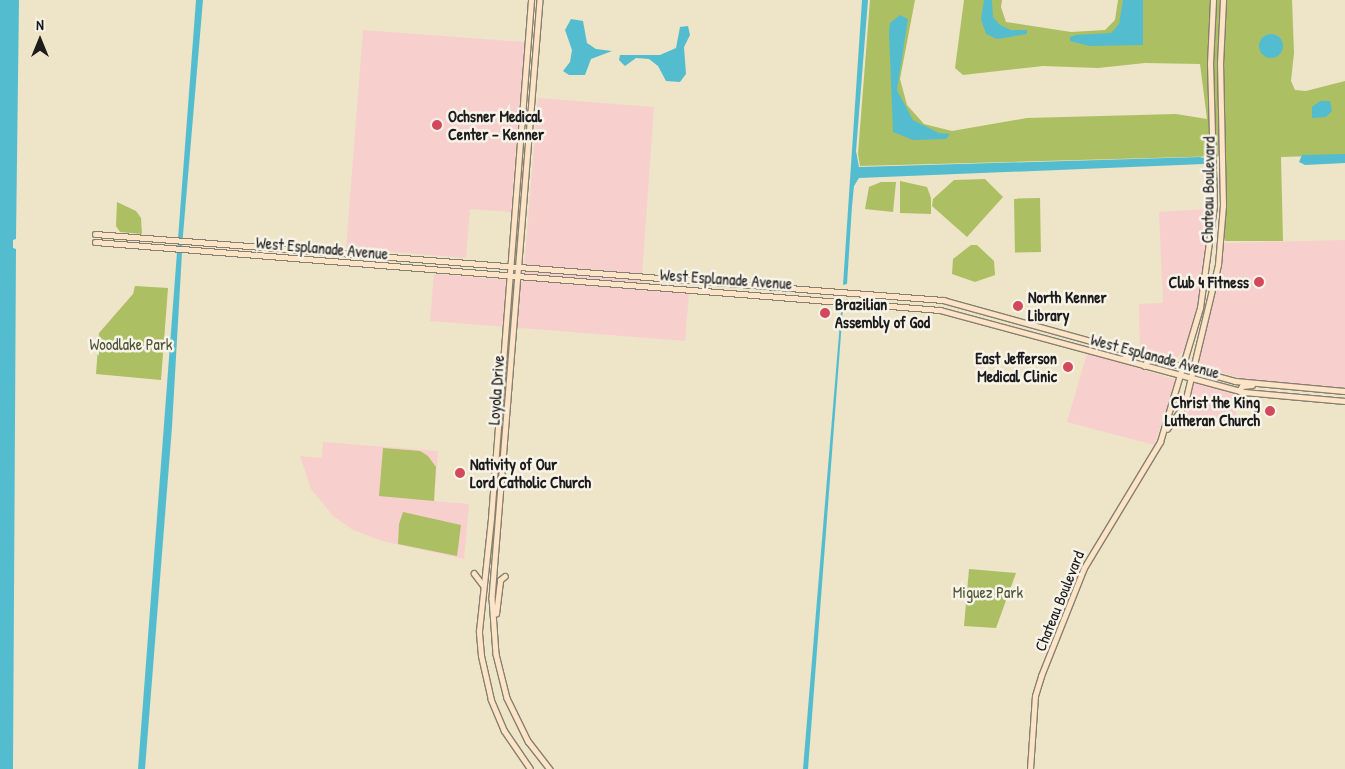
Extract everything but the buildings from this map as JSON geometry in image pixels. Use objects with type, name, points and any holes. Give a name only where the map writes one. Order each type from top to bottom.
[{"type":"main road","name":"Loyola Drive","points":[[530,769],[504,730],[486,684],[480,644],[531,0]]},
{"type":"main road","name":"Loyola Drive","points":[[540,0],[493,584],[498,666],[507,698],[522,730],[550,769]]},
{"type":"main road","name":"Chateau Boulevard","points":[[1166,430],[1200,308],[1212,239],[1213,152],[1210,64],[1213,0]]},
{"type":"main road","name":"Chateau Boulevard","points":[[1030,769],[1035,696],[1084,568],[1149,465],[1166,430],[1181,410],[1209,310],[1221,240],[1220,64],[1223,0]]},
{"type":"main road","points":[[1210,64],[1220,64]]},
{"type":"main road","points":[[523,106],[532,107]]},
{"type":"main road","points":[[1213,152],[1222,153]]},
{"type":"main road","name":"West Esplanade Avenue","points":[[95,234],[511,268],[933,299],[1078,336],[1236,381],[1345,391]]},
{"type":"main road","points":[[1212,239],[1221,240]]},
{"type":"main road","name":"West Esplanade Avenue","points":[[95,242],[925,308],[952,312],[1181,377],[1239,391],[1345,401]]},
{"type":"main road","points":[[1210,252],[1219,252]]},
{"type":"main road","points":[[572,272],[572,280]]},
{"type":"main road","points":[[609,282],[610,274]]},
{"type":"main road","points":[[647,285],[648,277]]},
{"type":"main road","points":[[688,280],[688,288]]},
{"type":"main road","points":[[509,290],[517,291]]},
{"type":"main road","points":[[895,296],[898,306]]},
{"type":"main road","points":[[925,308],[933,299]]},
{"type":"main road","points":[[1200,308],[1209,310]]},
{"type":"main road","points":[[1056,342],[1063,340],[1060,332]]},
{"type":"main road","points":[[1076,348],[1071,340],[1078,336]]},
{"type":"main road","points":[[1112,357],[1129,359],[1137,353]]},
{"type":"main road","points":[[1136,363],[1150,357]]},
{"type":"main road","points":[[1144,366],[1148,360],[1165,361]]},
{"type":"main road","points":[[1216,385],[1230,386],[1236,381]]},
{"type":"main road","points":[[1239,391],[1243,386],[1263,384]]},
{"type":"main road","points":[[1251,393],[1271,391],[1275,384]]},
{"type":"main road","points":[[1171,407],[1181,410]]},
{"type":"main road","points":[[474,573],[482,580],[484,591]]},
{"type":"main road","points":[[494,621],[500,580],[505,576]]},
{"type":"shaded area","name":"Ochsner Medical Center – Kenner","points":[[363,30],[525,42],[511,212],[470,209],[466,258],[346,248]]},
{"type":"shaded area","points":[[538,98],[654,107],[641,290],[689,294],[685,341],[430,321],[434,274],[523,281]]},
{"type":"shaded area","points":[[1210,209],[1199,304],[1185,349],[1177,358],[1140,352],[1139,304],[1163,303],[1159,212]]},
{"type":"shaded area","points":[[1345,240],[1345,389],[1240,378],[1197,366],[1223,243]]},
{"type":"shaded area","points":[[1087,353],[1174,379],[1176,384],[1154,445],[1067,422]]},
{"type":"shaded area","points":[[1193,383],[1236,393],[1236,428],[1184,414]]},
{"type":"shaded area","points":[[323,442],[438,451],[434,501],[469,504],[464,559],[382,541],[353,530],[333,516],[311,489],[300,456],[322,458]]},
{"type":"green space","points":[[870,0],[915,0],[900,79],[907,105],[924,124],[952,131],[1027,118],[1176,114],[1207,119],[1200,64],[1145,63],[1098,68],[1043,66],[963,75],[955,68],[964,0],[1002,0],[1001,7],[1006,22],[1071,32],[1105,30],[1115,20],[1118,0],[1292,0],[1294,53],[1291,81],[1295,90],[1306,91],[1345,81],[1345,155],[1281,157],[1283,241],[1225,241],[1225,156],[860,166],[858,154]]},
{"type":"green space","points":[[985,179],[1003,197],[967,237],[932,206],[933,199],[954,180]]},
{"type":"green space","points":[[900,181],[927,187],[931,198],[931,214],[900,213]]},
{"type":"green space","points":[[881,182],[896,182],[893,212],[865,209],[869,187]]},
{"type":"green space","points":[[1014,198],[1040,198],[1041,252],[1015,252]]},
{"type":"green space","points":[[117,202],[136,211],[141,218],[142,234],[120,232],[116,226]]},
{"type":"green space","points":[[971,245],[977,245],[994,261],[995,275],[975,282],[952,274],[953,259]]},
{"type":"green space","name":"Woodlake Park","points":[[135,286],[168,288],[161,380],[96,374],[99,333],[133,294]]},
{"type":"green space","points":[[383,448],[420,451],[428,456],[436,467],[434,501],[379,496]]},
{"type":"green space","points":[[403,512],[461,525],[457,556],[398,544],[399,524]]},
{"type":"green space","name":"Miguez Park","points":[[969,569],[1016,573],[996,628],[964,626]]},
{"type":"water","points":[[0,0],[19,0],[16,239],[13,240],[13,248],[16,249],[13,769],[0,769]]},
{"type":"water","points":[[196,0],[203,0],[183,235],[172,427],[145,769],[138,769]]},
{"type":"water","points":[[862,0],[868,0],[856,151],[859,167],[1200,157],[1204,158],[1204,164],[859,178],[854,186],[847,284],[843,285]]},
{"type":"water","points":[[984,0],[992,0],[993,17],[1000,25],[1011,30],[1027,30],[1027,34],[997,39],[986,34],[981,19]]},
{"type":"water","points":[[1123,0],[1143,0],[1143,45],[1089,46],[1070,41],[1070,37],[1076,35],[1111,33],[1119,24]]},
{"type":"water","points":[[900,15],[908,19],[897,90],[913,120],[939,133],[950,134],[946,139],[913,140],[893,132],[889,32],[890,23]]},
{"type":"water","points":[[571,19],[583,21],[587,43],[596,49],[612,51],[591,59],[585,75],[569,75],[563,71],[570,62],[572,50],[565,30]]},
{"type":"water","points":[[688,26],[690,35],[684,47],[686,74],[680,82],[666,81],[658,66],[649,59],[636,58],[625,66],[619,60],[620,55],[660,55],[676,48],[680,27]]},
{"type":"water","points":[[1271,34],[1279,38],[1283,46],[1279,54],[1271,58],[1263,54],[1259,46],[1263,38]]},
{"type":"water","points":[[1320,101],[1330,101],[1332,111],[1326,117],[1312,118],[1312,107]]},
{"type":"water","points":[[1345,154],[1345,163],[1305,165],[1299,162],[1302,155]]},
{"type":"water","points":[[843,308],[808,769],[803,769],[841,310]]},
{"type":"place","name":"Ochsner Medical Center – Kenner","points":[[437,125]]},
{"type":"place","name":"Club 4 Fitness","points":[[1259,282]]},
{"type":"place","name":"North Kenner Library","points":[[1018,306]]},
{"type":"place","name":"Brazilian Assembly of God","points":[[825,313]]},
{"type":"place","name":"East Jefferson Medical Clinic","points":[[1068,367]]},
{"type":"place","name":"Christ the King Lutheran Church","points":[[1270,411]]},
{"type":"place","name":"Nativity of Our Lord Catholic Church","points":[[460,473]]}]
